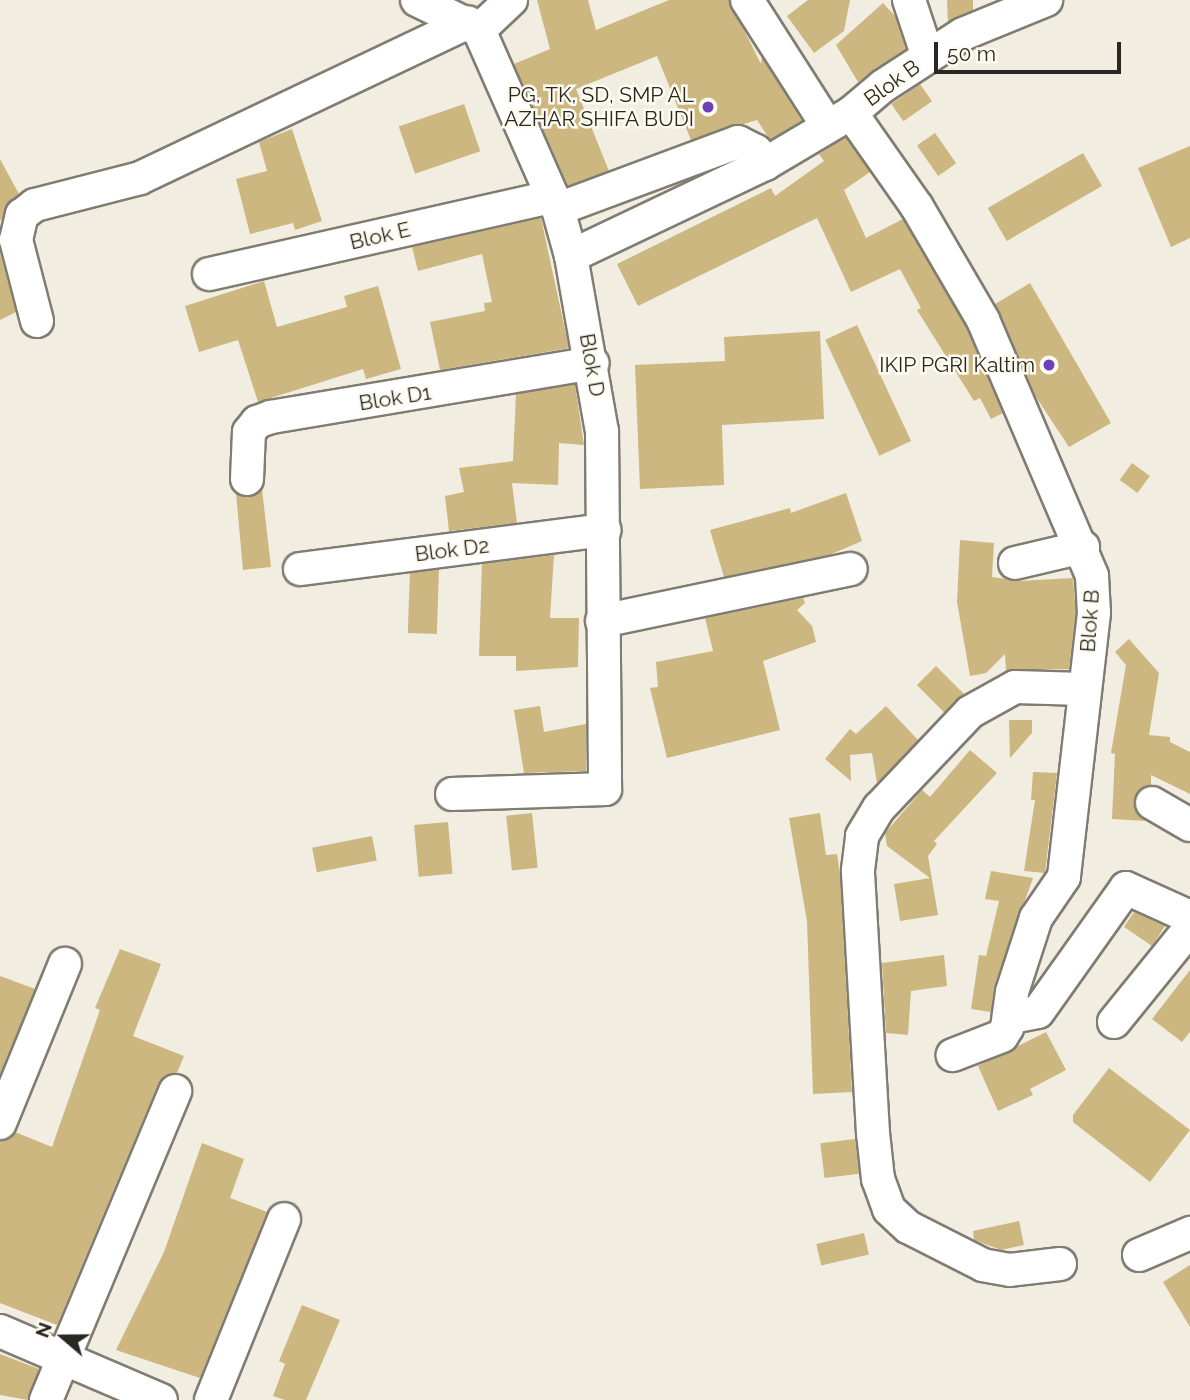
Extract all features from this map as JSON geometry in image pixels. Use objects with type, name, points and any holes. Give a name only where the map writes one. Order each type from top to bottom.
[{"type":"street","points":[[417,0],[473,26]]},
{"type":"street","points":[[37,320],[16,240],[22,215],[35,205],[139,178],[473,26],[511,0]]},
{"type":"street","points":[[747,0],[839,119]]},
{"type":"street","points":[[909,0],[928,57]]},
{"type":"street","name":"Blok B","points":[[571,256],[765,164],[839,119],[963,34],[1046,0]]},
{"type":"street","name":"Blok D","points":[[452,794],[605,789],[602,621],[605,530],[602,430],[592,363],[571,256],[555,203],[473,26]]},
{"type":"street","name":"Blok B","points":[[839,119],[917,207],[983,320],[1083,547],[1092,576],[1094,612],[1083,689],[1067,866],[1037,918],[1012,992],[1012,1017]]},
{"type":"street","name":"Blok E","points":[[209,274],[555,203],[738,142],[756,150],[765,164]]},
{"type":"street","name":"Blok D1","points":[[247,479],[249,432],[271,417],[592,363]]},
{"type":"street","name":"Blok D2","points":[[300,569],[605,530]]},
{"type":"street","points":[[1015,564],[1083,547]]},
{"type":"street","points":[[602,621],[851,569]]},
{"type":"street","points":[[1059,1264],[1010,1270],[983,1265],[908,1227],[889,1209],[878,1179],[873,1133],[858,870],[862,836],[880,808],[970,712],[1015,687],[1083,689]]},
{"type":"street","points":[[1152,803],[1190,825]]},
{"type":"street","points":[[953,1055],[1002,1036],[1012,1017],[1038,1012],[1126,888],[1190,916]]},
{"type":"street","points":[[1114,1021],[1190,928]]},
{"type":"street","points":[[0,1124],[65,964]]},
{"type":"street","points":[[46,1400],[176,1091]]},
{"type":"street","points":[[211,1400],[284,1219]]},
{"type":"street","points":[[1139,1255],[1190,1233]]},
{"type":"street","points":[[0,1331],[161,1400]]},
{"type":"building","name":"PG, TK, SD, SMP AL AZHAR SHIFA BUDI","points":[[537,0],[588,0],[596,30],[669,0],[729,0],[761,64],[762,57],[802,121],[770,140],[757,120],[691,140],[657,56],[576,89],[609,171],[568,186],[514,64],[550,49]]},
{"type":"building","points":[[808,0],[850,0],[844,31],[814,53],[787,16]]},
{"type":"building","points":[[947,0],[973,0],[973,10],[948,22]]},
{"type":"building","points":[[883,3],[895,16],[906,49],[858,82],[836,45]]},
{"type":"building","points":[[920,84],[932,101],[903,121],[891,104]]},
{"type":"building","points":[[464,104],[480,151],[415,174],[399,126]]},
{"type":"building","points":[[292,129],[322,221],[295,230],[293,223],[250,234],[236,179],[267,171],[259,142]]},
{"type":"building","points":[[935,133],[956,163],[938,176],[917,146]]},
{"type":"building","points":[[846,137],[870,172],[844,190],[866,238],[903,219],[967,328],[1003,413],[991,419],[980,398],[974,401],[917,310],[921,308],[900,269],[851,292],[817,218],[638,306],[617,264],[771,188],[775,196],[824,161],[819,154]]},
{"type":"building","points":[[1190,146],[1190,238],[1171,247],[1138,168]]},
{"type":"building","points":[[1083,153],[1102,186],[1007,241],[988,208]]},
{"type":"building","points":[[0,159],[19,194],[0,221]]},
{"type":"building","points":[[541,218],[569,348],[440,370],[430,322],[485,311],[484,303],[492,302],[482,254],[418,271],[412,247]]},
{"type":"building","points":[[0,252],[16,312],[0,320]]},
{"type":"building","points":[[264,281],[277,327],[347,307],[344,296],[378,286],[401,369],[366,379],[363,369],[258,402],[238,340],[199,352],[185,306]]},
{"type":"building","name":"IKIP PGRI Kaltim","points":[[1030,283],[1111,423],[1069,447],[1036,397],[995,304]]},
{"type":"building","points":[[857,325],[911,441],[879,456],[825,340]]},
{"type":"building","points":[[820,331],[824,419],[722,425],[724,485],[640,489],[635,365],[725,361],[724,337]]},
{"type":"building","points":[[575,384],[584,445],[559,443],[558,485],[512,483],[517,523],[449,531],[445,496],[464,492],[459,468],[513,461],[516,394]]},
{"type":"building","points":[[1132,463],[1150,476],[1137,493],[1120,480]]},
{"type":"building","points":[[262,489],[271,567],[243,570],[236,493],[247,497]]},
{"type":"building","points":[[846,493],[862,541],[829,555],[724,577],[710,530],[790,508],[791,513]]},
{"type":"building","points":[[960,540],[994,543],[992,577],[1019,581],[1073,578],[1076,612],[1069,669],[1006,671],[1005,654],[986,673],[970,676],[957,602]]},
{"type":"building","points":[[554,555],[550,618],[579,618],[578,667],[516,671],[516,656],[479,656],[482,564]]},
{"type":"building","points":[[410,569],[439,570],[437,634],[408,633]]},
{"type":"building","points":[[803,598],[805,603],[797,610],[812,626],[816,642],[763,661],[780,730],[667,758],[650,688],[658,687],[656,662],[713,651],[705,618]]},
{"type":"building","points":[[1129,639],[1159,673],[1149,735],[1170,737],[1170,742],[1190,752],[1190,794],[1151,775],[1151,785],[1137,793],[1136,812],[1146,821],[1112,819],[1115,754],[1111,753],[1126,665],[1115,652]]},
{"type":"building","points":[[936,666],[964,694],[945,713],[917,685]]},
{"type":"building","points":[[540,706],[544,732],[586,724],[586,771],[524,773],[514,710]]},
{"type":"building","points":[[886,706],[918,740],[877,783],[872,753],[850,755],[851,781],[825,759],[850,729],[856,734]]},
{"type":"building","points":[[1009,720],[1032,720],[1032,733],[1010,758]]},
{"type":"building","points":[[970,750],[997,773],[934,841],[937,844],[928,856],[938,915],[900,921],[894,884],[930,878],[887,846],[885,833],[922,790],[930,797]]},
{"type":"building","points":[[1033,772],[1057,773],[1045,873],[1024,871],[1035,800],[1031,800]]},
{"type":"building","points":[[532,813],[538,868],[512,870],[506,816]]},
{"type":"building","points":[[820,813],[826,855],[837,854],[840,874],[852,1092],[813,1094],[807,921],[789,818]]},
{"type":"building","points":[[448,822],[453,874],[419,877],[414,825]]},
{"type":"building","points":[[372,836],[377,861],[317,872],[312,848]]},
{"type":"building","points":[[991,871],[1033,878],[994,987],[991,1012],[971,1009],[979,955],[986,956],[999,901],[985,899]]},
{"type":"building","points":[[1134,912],[1165,926],[1152,946],[1124,927]]},
{"type":"building","points":[[120,949],[161,964],[133,1036],[184,1056],[177,1073],[164,1076],[158,1084],[57,1325],[0,1303],[0,1141],[15,1132],[52,1147],[100,1010],[95,1008]]},
{"type":"building","points":[[944,955],[947,986],[911,991],[908,1035],[886,1033],[882,963]]},
{"type":"building","points":[[1190,970],[1190,1032],[1182,1042],[1152,1019]]},
{"type":"building","points":[[0,976],[35,989],[0,1074]]},
{"type":"building","points":[[1046,1032],[1066,1070],[1030,1089],[1033,1095],[998,1111],[978,1066]]},
{"type":"building","points":[[1109,1068],[1190,1130],[1150,1182],[1073,1122],[1073,1115]]},
{"type":"building","points":[[855,1139],[859,1174],[825,1178],[820,1143]]},
{"type":"building","points":[[202,1143],[244,1159],[230,1198],[267,1212],[200,1378],[116,1350],[164,1252]]},
{"type":"building","points":[[1019,1221],[1024,1245],[1001,1250],[974,1240],[973,1231]]},
{"type":"building","points":[[864,1233],[869,1254],[821,1265],[816,1244]]},
{"type":"building","points":[[1190,1265],[1190,1327],[1163,1282]]},
{"type":"building","points":[[302,1305],[340,1320],[306,1400],[285,1400],[273,1396],[285,1364],[279,1361]]},
{"type":"building","points":[[0,1354],[39,1369],[28,1400],[0,1395]]},
{"type":"place","name":"PG, TK, SD, SMP AL AZHAR SHIFA BUDI","points":[[708,107]]},
{"type":"place","name":"IKIP PGRI Kaltim","points":[[1049,365]]}]
